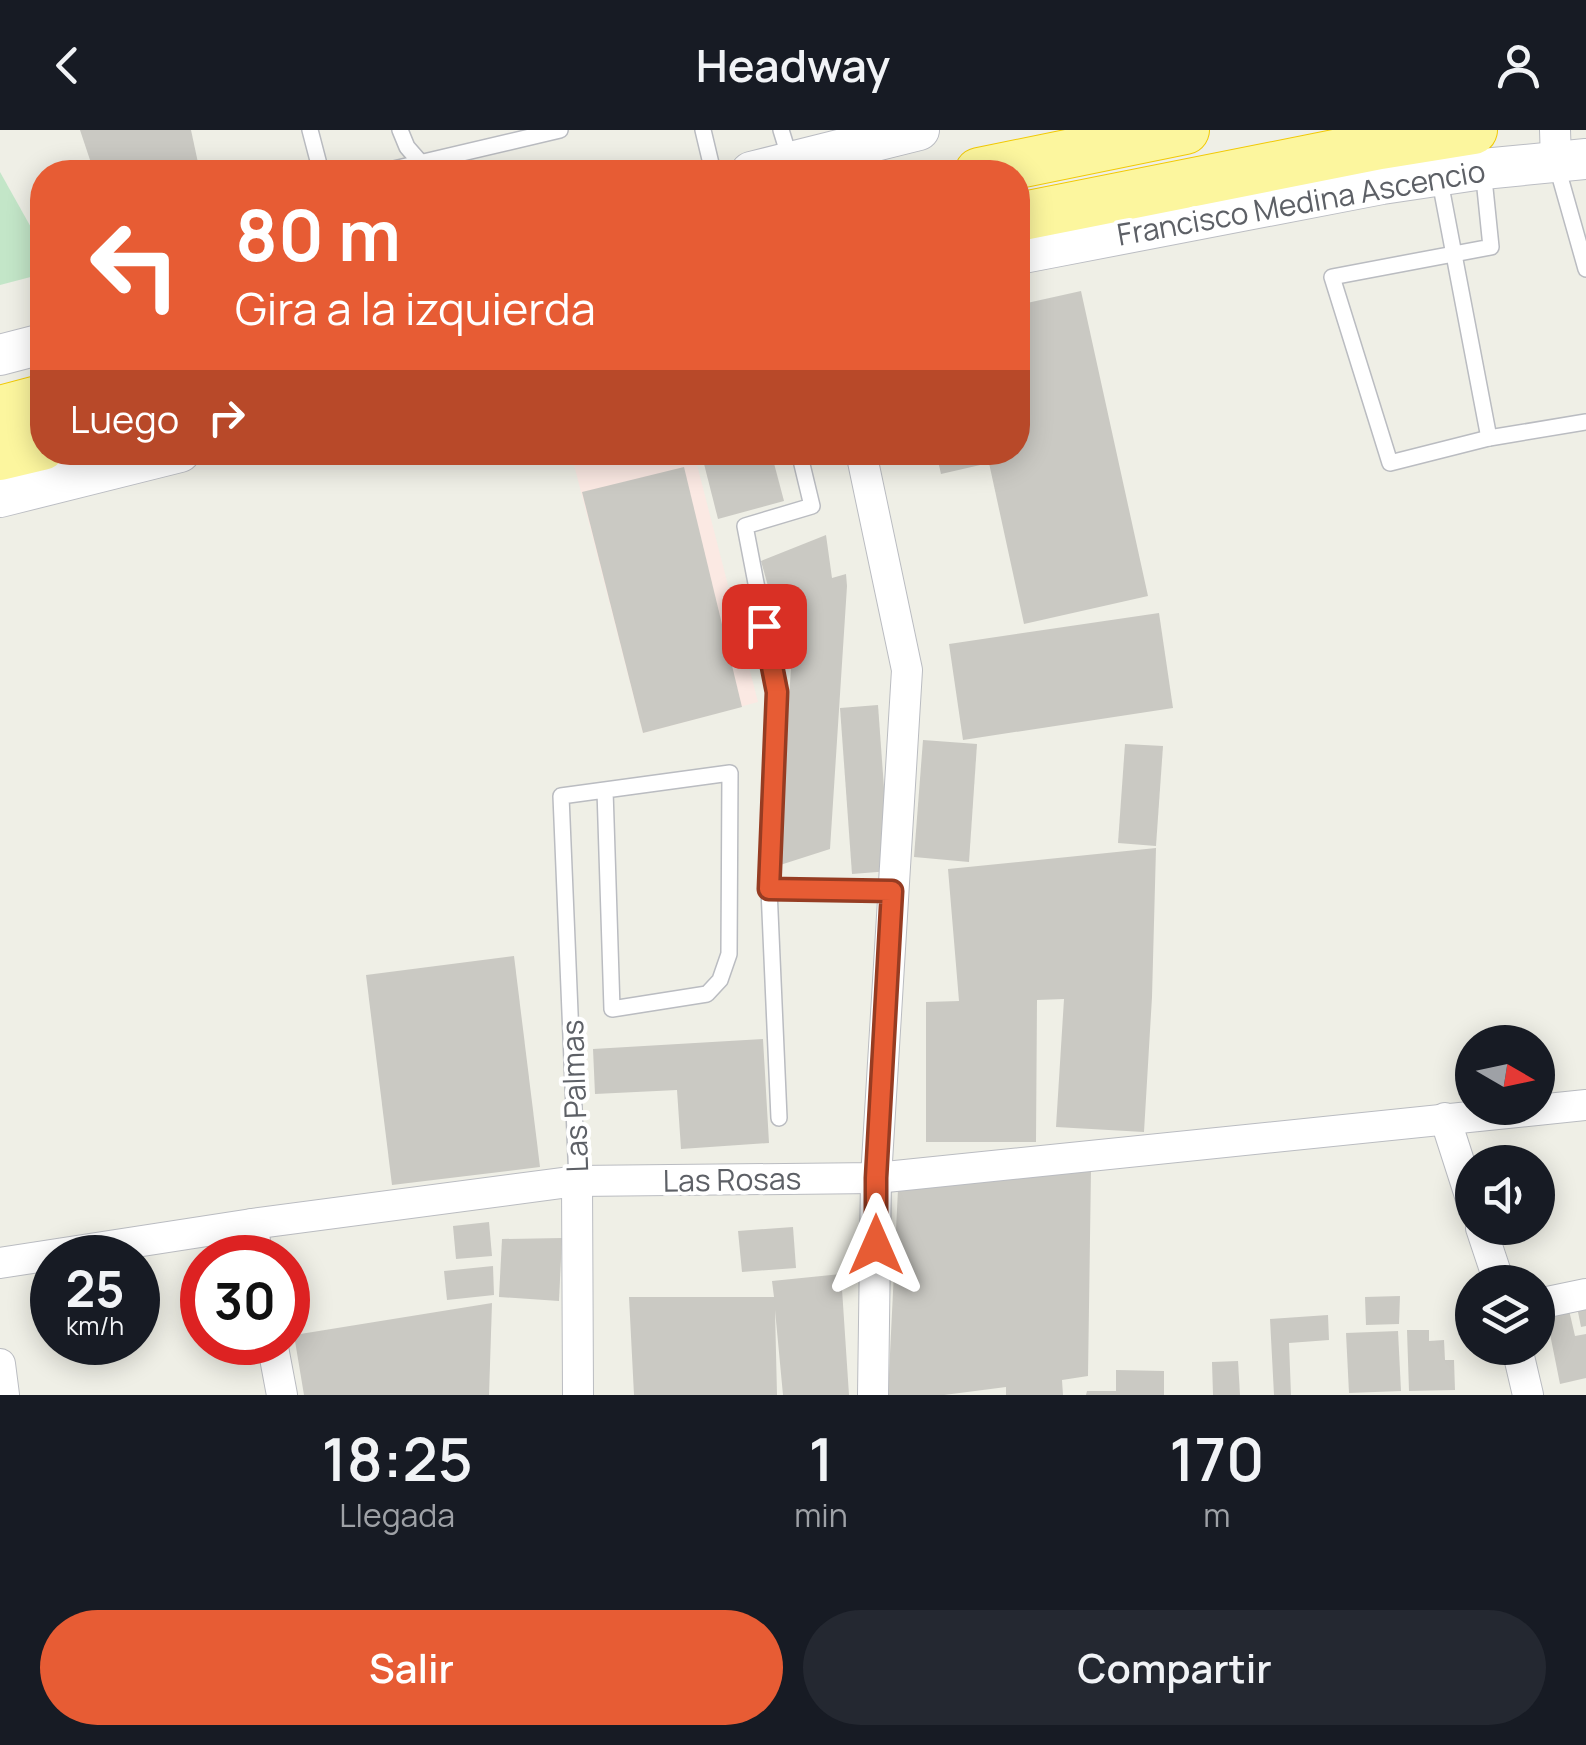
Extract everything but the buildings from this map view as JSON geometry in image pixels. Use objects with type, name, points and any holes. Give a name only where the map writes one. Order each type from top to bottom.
[{"type":"highway","points":[[1030,161],[1185,130]]},
{"type":"highway","name":"Francisco Medina Ascencio","points":[[1030,215],[1449,148]]},
{"type":"highway","points":[[0,410],[30,402]]},
{"type":"highway","points":[[0,456],[30,449]]},
{"type":"main road","points":[[786,146],[919,130]]},
{"type":"main road","name":"Francisco Medina Ascencio","points":[[1030,252],[1382,184],[1449,148],[1565,150]]},
{"type":"main road","points":[[0,354],[30,347]]},
{"type":"main road","points":[[0,497],[128,465]]},
{"type":"street","points":[[864,465],[907,670],[876,1178],[873,1395]]},
{"type":"street","name":"Las Rosas","points":[[0,1262],[252,1224],[577,1182],[876,1178],[1586,1105]]},
{"type":"street","points":[[1445,1118],[1455,1149]]},
{"type":"street","name":"Las Palmas","points":[[577,1182],[578,1395]]},
{"type":"street","points":[[252,1224],[254,1235]]},
{"type":"street","points":[[1555,1300],[1586,1294]]},
{"type":"street","points":[[0,1364],[4,1395]]},
{"type":"street","points":[[276,1365],[282,1395]]},
{"type":"street","points":[[1521,1365],[1528,1395]]},
{"type":"lane","points":[[310,130],[318,160]]},
{"type":"lane","points":[[400,130],[418,160]]},
{"type":"lane","points":[[434,160],[560,130]]},
{"type":"lane","points":[[703,130],[710,160]]},
{"type":"lane","points":[[1449,148],[1491,247],[1332,278],[1390,463],[1489,438],[1586,422]]},
{"type":"lane","points":[[1449,148],[1453,255],[1489,438]]},
{"type":"lane","points":[[1565,150],[1586,270]]},
{"type":"lane","points":[[779,1118],[769,889],[777,692],[745,526],[812,506],[802,465]]},
{"type":"lane","points":[[730,773],[729,954],[720,980],[707,994],[612,1009],[605,790],[730,773]]},
{"type":"lane","name":"Las Palmas","points":[[577,1182],[561,796],[605,790]]},
{"type":"lane","points":[[769,889],[892,891]]},
{"type":"shaded area","points":[[574,465],[697,465],[758,702],[643,733]]},
{"type":"green space","points":[[0,172],[30,226],[30,277],[0,285]]},
{"type":"route","points":[[764,626],[777,692],[769,889],[892,891],[876,1178],[876,1245]]}]
